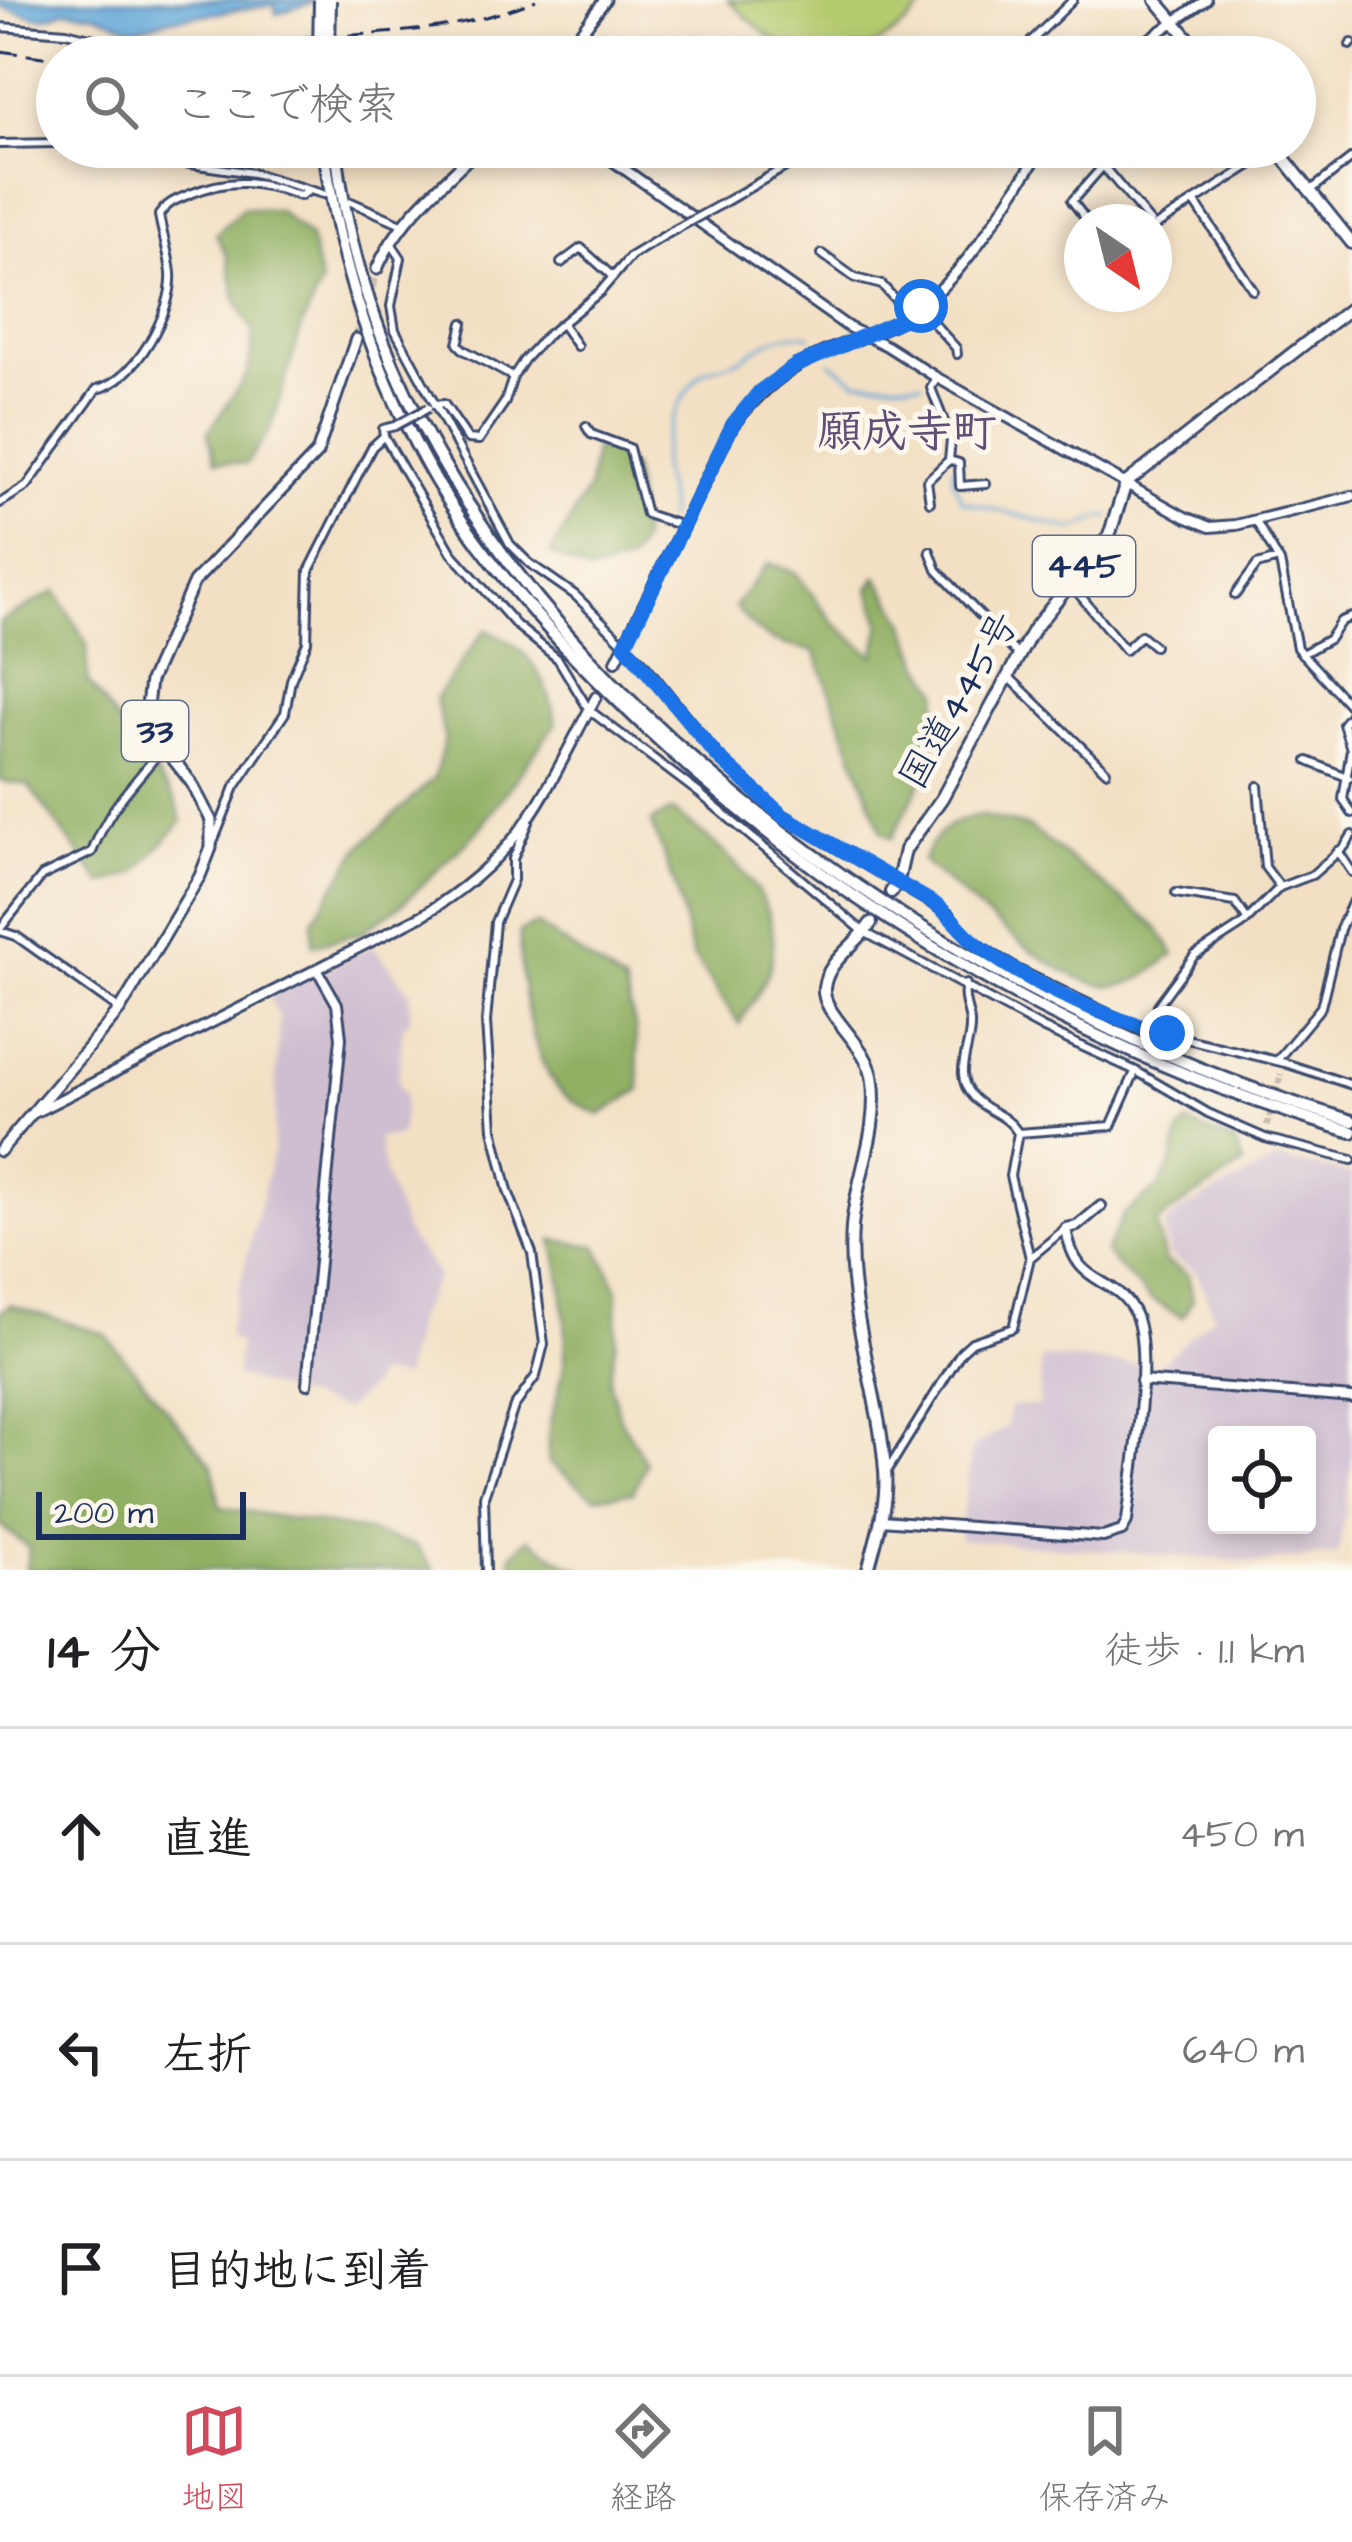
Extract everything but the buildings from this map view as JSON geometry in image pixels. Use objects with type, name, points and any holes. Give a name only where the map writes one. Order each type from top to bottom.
[{"type":"highway","points":[[320,0],[323,36]]},
{"type":"highway","points":[[326,36],[330,0]]},
{"type":"highway","points":[[1156,0],[1185,36]]},
{"type":"highway","points":[[329,168],[360,307],[399,408],[436,481],[533,613],[629,712],[738,810],[826,878],[940,954],[1145,1059],[1264,1105],[1352,1132]]},
{"type":"highway","points":[[340,168],[363,284],[408,402],[449,475],[544,606],[683,748],[820,859],[1000,975],[1171,1058],[1352,1121]]},
{"type":"highway","points":[[1292,168],[1352,243]]},
{"type":"highway","name":"445","points":[[1126,483],[1352,307]]},
{"type":"highway","name":"国道445号","points":[[895,886],[904,850],[942,799],[1033,630],[1109,536],[1126,483]]},
{"type":"highway","points":[[868,928],[827,970],[823,994],[856,1040],[873,1078],[874,1123],[852,1227],[858,1329],[886,1473],[881,1520],[868,1570]]},
{"type":"main road","points":[[577,36],[604,0]]},
{"type":"main road","points":[[377,269],[389,240],[459,168]]},
{"type":"main road","name":"33","points":[[211,848],[211,820],[191,782],[163,747],[147,706],[150,680],[194,582],[317,453],[356,339]]},
{"type":"main road","points":[[0,1151],[120,1010],[160,947],[211,848]]},
{"type":"street","points":[[1036,36],[1072,0]]},
{"type":"street","points":[[1153,36],[1206,0]]},
{"type":"street","points":[[0,27],[82,36]]},
{"type":"street","points":[[0,144],[36,143]]},
{"type":"street","points":[[1310,190],[1352,158]]},
{"type":"street","points":[[218,168],[323,194]]},
{"type":"street","points":[[623,168],[848,327],[1210,527],[1352,496]]},
{"type":"street","points":[[784,168],[632,256],[600,292],[545,337],[513,377],[506,402],[479,440],[468,439],[444,404],[383,429],[384,436],[452,553],[515,625],[558,659],[589,710],[897,953],[966,984],[1044,1029],[1149,1074],[1208,1113],[1264,1138],[1352,1160]]},
{"type":"street","points":[[616,662],[733,424],[760,391],[795,366],[919,307],[971,252],[1029,168]]},
{"type":"street","points":[[1074,204],[1072,201],[1100,168]]},
{"type":"street","points":[[1104,168],[1134,204]]},
{"type":"street","points":[[1172,214],[1245,168]]},
{"type":"street","points":[[0,503],[27,486],[97,389],[112,386],[130,370],[166,309],[171,274],[159,215],[163,208],[226,181],[305,196],[307,192]]},
{"type":"street","points":[[1194,201],[1253,290]]},
{"type":"street","points":[[351,202],[402,224]]},
{"type":"street","points":[[389,240],[400,258],[391,306],[395,330],[431,406],[510,544],[575,596],[625,645],[718,757],[750,787],[817,838],[949,914],[970,939],[1017,969],[1134,1026],[1281,1062],[1352,1085]]},
{"type":"street","points":[[561,263],[581,248],[612,276]]},
{"type":"street","points":[[822,254],[854,278],[882,285],[908,315]]},
{"type":"street","points":[[919,307],[957,355]]},
{"type":"street","points":[[464,323],[458,344],[513,377]]},
{"type":"street","points":[[562,324],[578,346]]},
{"type":"street","points":[[930,502],[927,482],[949,460],[951,440],[931,388],[937,378]]},
{"type":"street","points":[[586,426],[591,434],[629,448],[646,514],[683,526]]},
{"type":"street","points":[[211,848],[236,787],[285,713],[291,680],[308,642],[310,571],[353,479],[384,436]]},
{"type":"street","points":[[949,460],[959,463],[960,486],[986,484]]},
{"type":"street","points":[[1255,520],[1279,559],[1302,654],[1352,710],[1343,724],[1351,749],[1343,800],[1352,813]]},
{"type":"street","points":[[930,551],[937,570],[1019,656]]},
{"type":"street","points":[[1235,595],[1257,565],[1279,559]]},
{"type":"street","points":[[1070,583],[1125,650],[1141,635],[1154,646]]},
{"type":"street","points":[[1302,654],[1329,639],[1352,616]]},
{"type":"street","points":[[1008,676],[1106,771]]},
{"type":"street","points":[[29,1116],[464,890],[494,865],[529,822],[596,697]]},
{"type":"street","points":[[120,1010],[16,936],[0,930],[42,877],[92,852],[124,790],[163,747]]},
{"type":"street","points":[[1307,761],[1348,778]]},
{"type":"street","points":[[1258,786],[1265,867],[1280,887]]},
{"type":"street","points":[[486,1570],[484,1496],[514,1408],[536,1376],[544,1344],[532,1253],[508,1191],[493,1129],[486,1022],[495,922],[529,822]]},
{"type":"street","points":[[1163,1042],[1167,1033],[1157,1012],[1194,956],[1247,919],[1280,887],[1312,875],[1352,835]]},
{"type":"street","points":[[1338,851],[1352,872]]},
{"type":"street","points":[[1176,893],[1235,902],[1247,919]]},
{"type":"street","points":[[1281,1074],[1281,1062],[1321,1007],[1340,929],[1352,903]]},
{"type":"street","points":[[307,1384],[341,1038],[337,1004],[317,969]]},
{"type":"street","points":[[886,1473],[962,1352],[972,1342],[1013,1328],[1030,1258],[1010,1176],[1018,1133],[1008,1119],[974,1099],[964,1084],[970,1025],[963,994],[966,984]]},
{"type":"street","points":[[1018,1133],[1111,1126],[1136,1071]]},
{"type":"street","points":[[1264,1138],[1268,1126]]},
{"type":"street","points":[[1030,1258],[1101,1205]]},
{"type":"street","points":[[881,1520],[1115,1536],[1127,1521],[1142,1336],[1132,1307],[1079,1268],[1066,1228]]},
{"type":"street","points":[[1141,1381],[1352,1398]]},
{"type":"shaded area","points":[[373,946],[410,992],[410,1021],[403,1026],[398,1084],[405,1094],[402,1132],[378,1138],[386,1179],[406,1233],[438,1275],[416,1320],[403,1378],[376,1375],[372,1386],[344,1410],[235,1376],[239,1345],[227,1336],[273,1151],[279,1017],[269,997]]},
{"type":"shaded area","points":[[1278,1159],[1352,1174],[1352,1461],[1338,1554],[1261,1563],[959,1539],[972,1447],[1006,1427],[1010,1406],[1039,1406],[1041,1358],[1159,1365],[1214,1315],[1197,1273],[1170,1256],[1164,1227],[1180,1211]]},
{"type":"green space","points":[[728,0],[929,0],[890,36],[770,36]]},
{"type":"green space","points":[[243,208],[279,211],[310,238],[321,285],[303,323],[270,430],[246,464],[216,461],[208,433],[248,373],[254,333],[237,302],[227,256],[216,234]]},
{"type":"green space","points":[[607,447],[632,468],[642,540],[629,561],[590,573],[551,554],[589,487],[594,450]]},
{"type":"green space","points":[[768,563],[796,573],[834,623],[874,656],[881,623],[869,589],[877,577],[939,691],[929,767],[892,838],[882,832],[815,651],[770,639],[735,606]]},
{"type":"green space","points":[[56,591],[87,644],[88,682],[175,800],[182,821],[135,874],[102,884],[28,785],[0,781],[0,622]]},
{"type":"green space","points":[[485,630],[525,654],[542,679],[556,723],[477,832],[403,903],[361,933],[313,945],[313,920],[360,847],[434,778],[445,740],[435,699]]},
{"type":"green space","points":[[673,811],[747,876],[770,918],[770,967],[739,1024],[692,955],[676,889],[651,821]]},
{"type":"green space","points":[[979,815],[1029,827],[1157,927],[1174,954],[1136,981],[1108,986],[1061,969],[1036,953],[922,861],[944,830]]},
{"type":"green space","points":[[536,924],[624,984],[635,1026],[640,1090],[600,1115],[570,1099],[554,1083],[536,1043],[524,995],[520,932]]},
{"type":"green space","points":[[1187,1123],[1235,1143],[1243,1164],[1156,1224],[1165,1261],[1188,1275],[1193,1300],[1182,1317],[1150,1299],[1105,1253],[1123,1215],[1159,1187]]},
{"type":"green space","points":[[553,1240],[597,1246],[618,1290],[609,1380],[620,1418],[646,1463],[633,1492],[594,1497],[549,1463],[549,1426],[566,1340]]},
{"type":"green space","points":[[10,1305],[105,1334],[213,1466],[220,1507],[366,1531],[416,1546],[434,1570],[26,1570],[29,1548],[0,1525],[0,1312]]},
{"type":"green space","points":[[528,1538],[583,1570],[515,1570],[511,1556]]},
{"type":"water","points":[[0,0],[320,0],[276,14],[275,5],[172,19],[135,29],[95,14],[65,10],[48,17],[33,16],[0,7]]},
{"type":"waterway","points":[[668,518],[664,447],[684,395],[708,370],[737,361],[775,339],[811,336]]},
{"type":"waterway","points":[[831,362],[856,381],[922,383]]},
{"type":"waterway","points":[[937,393],[944,414]]},
{"type":"waterway","points":[[953,466],[962,501],[1071,529],[1110,517]]},
{"type":"tunnel","points":[[356,339],[377,269]]},
{"type":"tunnel","points":[[871,923],[891,892]]},
{"type":"tunnel","points":[[1276,1093],[1281,1074]]},
{"type":"tunnel","points":[[1267,1126],[1272,1106]]},
{"type":"railway","points":[[337,36],[452,25],[536,0]]},
{"type":"railway","points":[[0,51],[36,56]]},
{"type":"district","name":"願成寺町","points":[[907,433]]},
{"type":"route","points":[[921,306],[901,320],[795,366],[760,391],[733,424],[625,645],[718,757],[782,815],[935,904],[970,939],[1017,969],[1134,1026],[1167,1033]]}]
